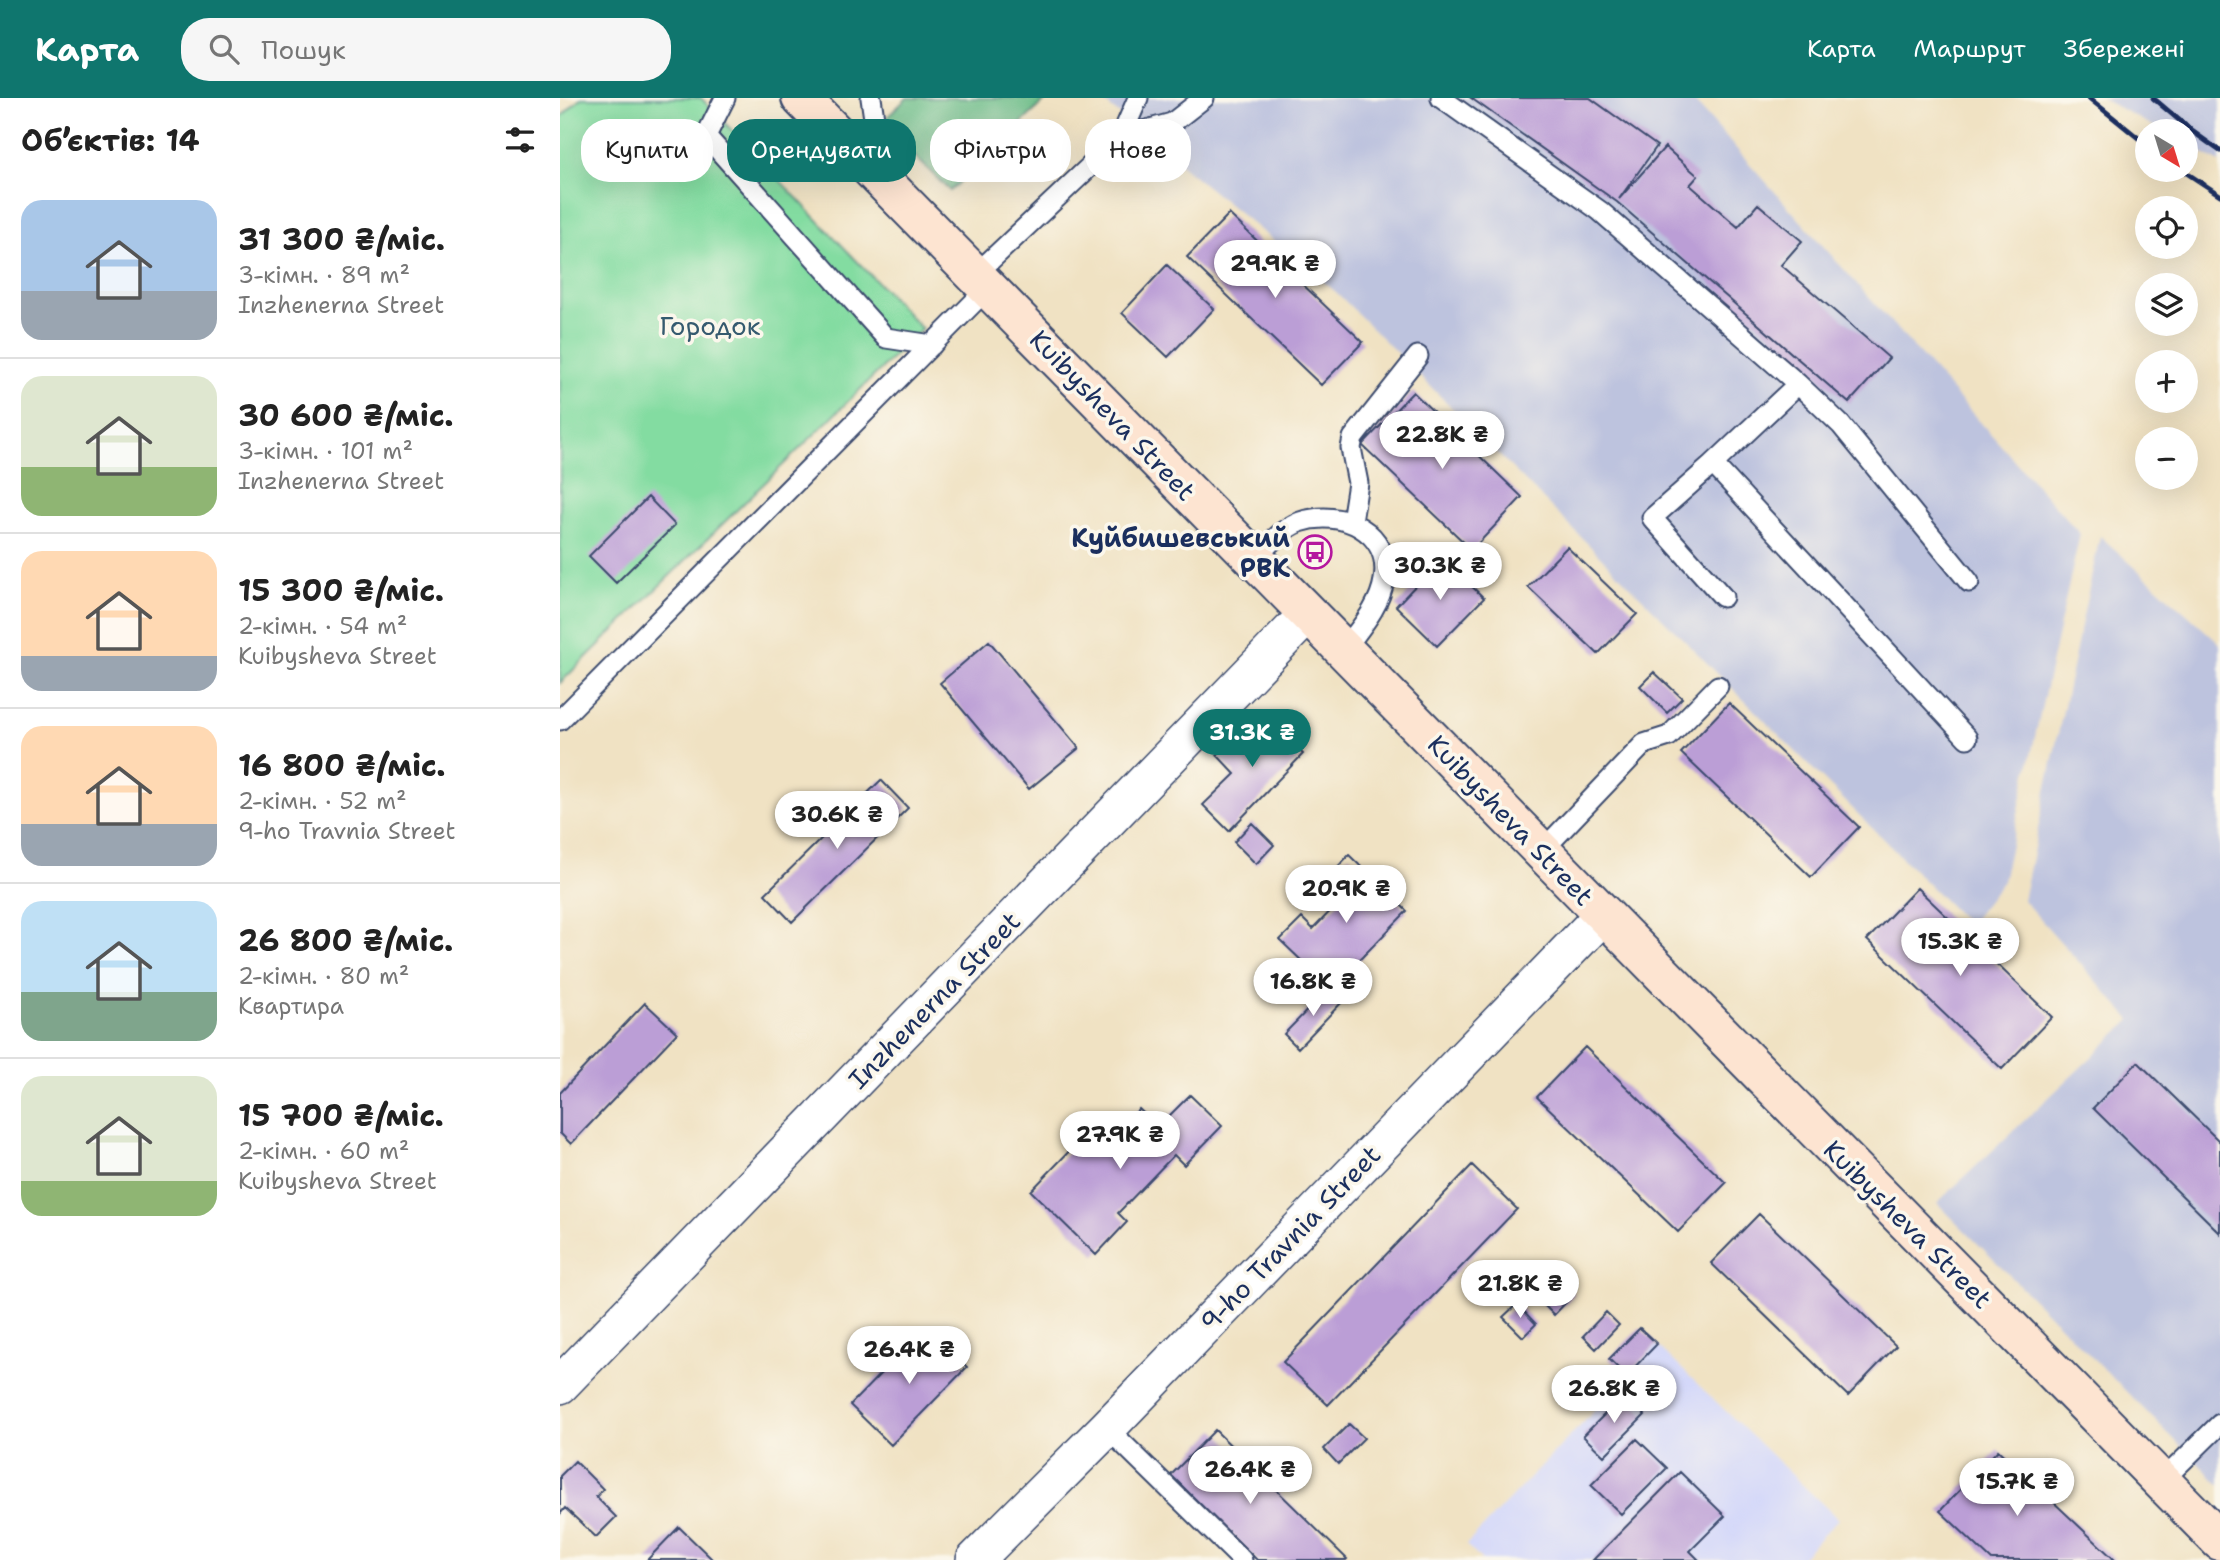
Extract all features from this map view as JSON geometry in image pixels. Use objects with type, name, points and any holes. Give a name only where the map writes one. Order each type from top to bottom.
[{"type":"main road","name":"Kuibysheva Street","points":[[802,98],[822,119]]},
{"type":"main road","name":"Kuibysheva Street","points":[[884,182],[2220,1542]]},
{"type":"street","name":"Inzhenerna Street","points":[[560,1385],[1308,614]]},
{"type":"street","name":"9-ho Travnia Street","points":[[975,1560],[1107,1428],[1604,915]]},
{"type":"lane","points":[[725,98],[706,136],[886,338],[932,345]]},
{"type":"lane","points":[[870,98],[873,119]]},
{"type":"lane","points":[[1129,119],[1138,98]]},
{"type":"lane","points":[[1177,119],[1204,98]]},
{"type":"lane","points":[[1441,98],[1600,211],[1798,384],[1841,425],[1969,582]]},
{"type":"lane","points":[[560,720],[932,345],[981,281],[1085,173]]},
{"type":"lane","points":[[1352,521],[1358,483],[1351,449],[1353,438],[1418,356]]},
{"type":"lane","points":[[1723,597],[1652,517],[1798,384]]},
{"type":"lane","points":[[1713,464],[1967,738]]},
{"type":"lane","points":[[1254,559],[1276,538],[1299,522],[1326,517],[1352,521],[1366,531],[1385,560],[1384,581],[1377,603],[1345,650]]},
{"type":"lane","points":[[1542,851],[1644,744],[1669,736],[1718,686]]},
{"type":"lane","points":[[2161,1482],[2220,1424]]},
{"type":"lane","points":[[1107,1428],[1242,1560]]},
{"type":"shaded area","points":[[1099,98],[1691,98],[2080,534],[2003,881],[1969,925],[1336,292],[1191,173],[1191,119],[1125,119]]},
{"type":"shaded area","points":[[2101,98],[2220,98],[2220,163],[2198,151],[2198,119],[2140,119]]},
{"type":"shaded area","points":[[2100,536],[2220,644],[2220,1485],[1937,1203],[2131,1020],[2023,900]]},
{"type":"shaded area","points":[[1657,1345],[1838,1519],[1799,1560],[1482,1560],[1466,1545]]},
{"type":"green space","name":"Городок","points":[[581,98],[701,98],[727,125],[727,182],[781,182],[922,329],[560,683],[560,118]]},
{"type":"green space","points":[[907,98],[1048,98],[1026,119],[930,119],[930,171],[916,157],[916,119],[885,119]]},
{"type":"green space","points":[[941,182],[959,182],[950,191]]},
{"type":"building","points":[[1471,98],[1590,98],[1657,146],[1619,199],[1665,147],[1698,176],[1690,185],[1738,227],[1758,204],[1802,241],[1781,265],[1889,358],[1849,403],[1617,202]]},
{"type":"building","points":[[1229,214],[1363,342],[1321,385],[1187,257]]},
{"type":"building","points":[[1167,265],[1214,309],[1168,357],[1122,313]]},
{"type":"building","points":[[1413,392],[1522,497],[1472,550],[1362,445]]},
{"type":"building","points":[[648,497],[675,525],[616,583],[589,556]]},
{"type":"building","points":[[1567,547],[1637,614],[1598,654],[1528,587]]},
{"type":"building","points":[[1442,558],[1484,598],[1437,646],[1396,606]]},
{"type":"building","points":[[989,641],[1079,748],[1029,789],[940,683]]},
{"type":"building","points":[[1654,672],[1682,698],[1667,713],[1640,686]]},
{"type":"building","points":[[1729,703],[1859,827],[1811,877],[1681,753]]},
{"type":"building","points":[[1261,712],[1303,754],[1229,831],[1203,805],[1235,774],[1217,755]]},
{"type":"building","points":[[881,780],[908,808],[792,922],[765,894]]},
{"type":"building","points":[[1252,823],[1274,845],[1256,864],[1234,842]]},
{"type":"building","points":[[1349,855],[1407,911],[1331,989],[1280,940],[1302,918],[1313,929],[1346,895],[1328,877]]},
{"type":"building","points":[[1917,888],[2052,1017],[2002,1069],[1867,940]]},
{"type":"building","points":[[1329,988],[1343,1001],[1298,1048],[1284,1034]]},
{"type":"building","points":[[645,1003],[677,1033],[571,1144],[560,1133],[560,1093]]},
{"type":"building","points":[[1585,1047],[1726,1183],[1678,1232],[1537,1097]]},
{"type":"building","points":[[2138,1062],[2220,1142],[2220,1233],[2093,1108]]},
{"type":"building","points":[[1190,1095],[1222,1126],[1184,1165],[1174,1155],[1118,1213],[1127,1222],[1096,1255],[1031,1191],[1078,1142],[1093,1157],[1139,1109],[1158,1127]]},
{"type":"building","points":[[1472,1165],[1517,1209],[1328,1405],[1283,1362]]},
{"type":"building","points":[[1759,1214],[1896,1346],[1848,1396],[1711,1263]]},
{"type":"building","points":[[1549,1269],[1574,1294],[1554,1315],[1529,1290]]},
{"type":"building","points":[[1517,1304],[1536,1324],[1523,1337],[1503,1317]]},
{"type":"building","points":[[1606,1312],[1619,1325],[1596,1349],[1583,1336]]},
{"type":"building","points":[[926,1327],[967,1367],[891,1445],[850,1405]]},
{"type":"building","points":[[1640,1328],[1657,1344],[1626,1376],[1609,1359]]},
{"type":"building","points":[[1625,1394],[1645,1415],[1604,1456],[1583,1436]]},
{"type":"building","points":[[1349,1424],[1364,1438],[1338,1464],[1324,1449]]},
{"type":"building","points":[[1215,1430],[1347,1559],[1257,1560],[1171,1475]]},
{"type":"building","points":[[1637,1439],[1667,1468],[1621,1514],[1591,1485]]},
{"type":"building","points":[[1998,1450],[2115,1560],[1992,1560],[1940,1511]]},
{"type":"building","points":[[575,1461],[603,1489],[596,1497],[616,1517],[596,1537],[565,1508],[560,1514],[560,1476]]},
{"type":"building","points":[[1680,1472],[1725,1516],[1690,1551],[1699,1560],[1593,1560]]},
{"type":"building","points":[[679,1527],[713,1560],[647,1560]]},
{"type":"railway","points":[[2089,98],[2135,135]]},
{"type":"railway","points":[[2153,98],[2220,151]]},
{"type":"railway","points":[[2198,181],[2220,195]]},
{"type":"place","name":"Куйбишевський РВК","points":[[1315,552]]}]
